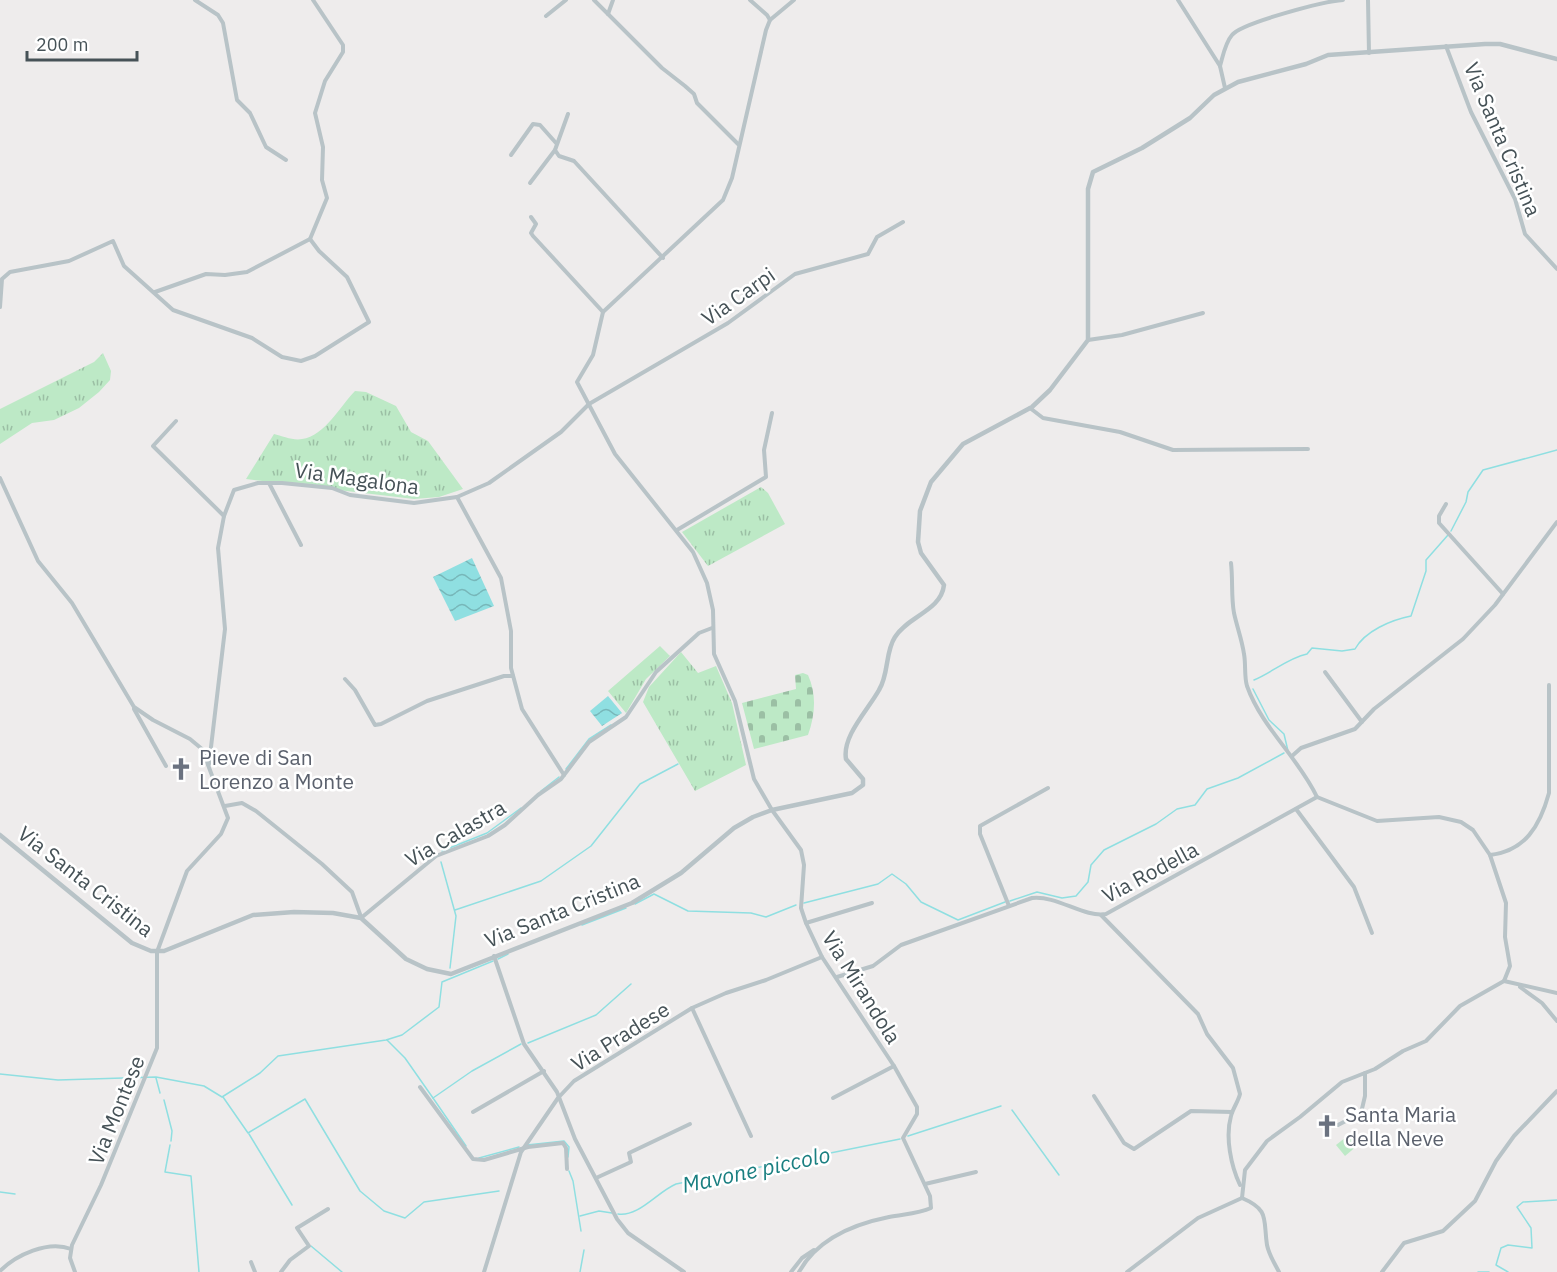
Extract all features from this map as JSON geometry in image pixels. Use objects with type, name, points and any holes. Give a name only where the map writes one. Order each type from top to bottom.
[{"type":"street","points":[[195,0],[218,15],[223,23],[237,100],[250,113],[266,147],[286,160]]},
{"type":"street","points":[[155,292],[206,274],[225,275],[247,272],[310,239],[327,198],[322,180],[323,147],[315,113],[325,81],[343,52],[343,45],[313,0]]},
{"type":"street","points":[[546,16],[566,0]]},
{"type":"street","points":[[594,0],[662,68],[694,94],[697,102],[739,144]]},
{"type":"street","points":[[608,14],[613,0]]},
{"type":"street","points":[[750,0],[770,20]]},
{"type":"street","points":[[772,810],[754,779],[735,701],[714,654],[713,610],[707,583],[693,552],[615,454],[577,382],[593,356],[603,312],[611,301],[663,258],[723,200],[732,178],[770,20],[794,0]]},
{"type":"street","points":[[1178,0],[1220,66],[1225,88]]},
{"type":"street","points":[[1220,66],[1228,40],[1243,26],[1322,2],[1343,0]]},
{"type":"street","points":[[1368,0],[1370,53]]},
{"type":"street","name":"Via Santa Cristina","points":[[225,806],[242,803],[256,811],[329,870],[352,892],[361,918],[406,959],[427,969],[451,974],[632,903],[681,873],[734,828],[772,810],[852,793],[863,785],[863,779],[846,759],[847,741],[881,687],[894,638],[938,601],[943,592],[944,585],[921,553],[918,542],[924,496],[940,469],[963,444],[1030,408],[1050,390],[1089,340],[1088,189],[1093,172],[1142,148],[1190,118],[1225,88],[1328,55],[1500,44],[1557,59]]},
{"type":"street","name":"Via Santa Cristina","points":[[1446,46],[1471,112],[1515,199],[1525,234],[1535,248],[1557,269]]},
{"type":"street","points":[[530,183],[555,150],[568,114]]},
{"type":"street","points":[[511,155],[532,124],[540,125],[556,144]]},
{"type":"street","points":[[555,150],[560,156],[574,161],[663,258]]},
{"type":"street","points":[[531,217],[536,224],[531,233],[533,236],[603,312]]},
{"type":"street","name":"Via Carpi","points":[[589,404],[685,350],[754,306],[795,274],[868,254],[877,237],[903,222]]},
{"type":"street","points":[[0,307],[2,279],[10,272],[69,261],[113,241],[124,266],[173,310],[252,338],[282,357],[301,362],[315,356],[369,322],[347,277],[319,251],[310,239]]},
{"type":"street","points":[[1089,340],[1122,335],[1203,313]]},
{"type":"street","name":"Via Magalona","points":[[224,516],[234,490],[269,483],[332,488],[350,495],[414,503],[457,497],[489,483],[515,465],[561,432],[589,404]]},
{"type":"street","points":[[1030,408],[1043,418],[1120,432],[1166,449],[1308,449]]},
{"type":"street","points":[[677,530],[766,477],[764,450],[772,413]]},
{"type":"street","points":[[176,421],[153,446],[224,516],[218,559],[225,629],[209,764]]},
{"type":"street","points":[[0,478],[38,561],[72,603],[166,766]]},
{"type":"street","name":"Via Magalona","points":[[269,483],[301,544]]},
{"type":"street","points":[[457,497],[501,578],[510,622],[513,676],[522,709],[564,775]]},
{"type":"street","points":[[1446,504],[1439,516],[1439,523],[1503,594]]},
{"type":"street","points":[[1292,756],[1301,748],[1349,732],[1374,709],[1463,639],[1503,594],[1557,522]]},
{"type":"street","points":[[1231,563],[1234,611],[1244,655],[1247,685],[1264,718],[1280,737],[1285,751],[1292,756],[1317,797],[1377,821],[1432,817],[1461,822],[1476,833],[1490,855],[1506,903],[1504,937],[1510,966],[1504,981],[1460,1006],[1426,1041],[1365,1073],[1342,1082],[1300,1117],[1266,1141],[1245,1170],[1242,1198]]},
{"type":"street","name":"Via Calastra","points":[[361,918],[436,856],[488,836],[505,825],[564,775],[589,741],[626,717],[656,672],[699,633],[712,628]]},
{"type":"street","points":[[1325,672],[1362,722]]},
{"type":"street","points":[[345,679],[355,690],[375,725],[427,701],[504,676],[513,676]]},
{"type":"street","points":[[1490,855],[1504,854],[1518,848],[1526,839],[1547,801],[1549,793],[1549,685]]},
{"type":"street","points":[[134,707],[197,744],[209,764],[213,781],[225,806],[226,826],[187,871],[157,952]]},
{"type":"street","points":[[1009,906],[980,834],[980,826],[1048,788]]},
{"type":"street","name":"Via Rodella","points":[[837,977],[873,966],[901,945],[1038,897],[1101,915],[1317,797]]},
{"type":"street","points":[[1296,809],[1354,886],[1372,933]]},
{"type":"street","name":"Via Mirandola","points":[[772,810],[801,850],[804,865],[801,908],[822,957],[894,1066],[917,1107],[917,1114],[903,1138],[932,1203],[928,1210],[863,1224],[826,1241],[814,1250],[799,1272]]},
{"type":"street","name":"Via Santa Cristina","points":[[0,835],[132,943],[157,952],[178,947],[253,915],[317,912],[361,918]]},
{"type":"street","name":"Via Mirandola","points":[[806,923],[872,903]]},
{"type":"street","points":[[1101,915],[1152,964],[1198,1014],[1208,1034],[1238,1078],[1240,1094],[1229,1122],[1231,1155],[1242,1189]]},
{"type":"street","name":"Via Montese","points":[[70,1249],[101,1185],[145,1080],[159,1038],[157,952]]},
{"type":"street","points":[[494,956],[524,1044],[558,1098],[575,1139],[624,1229],[684,1272]]},
{"type":"street","name":"Via Pradese","points":[[484,1272],[523,1148],[558,1098],[580,1076],[692,1008],[822,957]]},
{"type":"street","points":[[1504,981],[1537,991],[1557,993]]},
{"type":"street","points":[[1515,984],[1535,997],[1557,1021]]},
{"type":"street","points":[[1535,997],[1537,991]]},
{"type":"street","name":"Via Pradese","points":[[692,1008],[751,1136]]},
{"type":"street","name":"Via Mirandola","points":[[833,1098],[894,1066]]},
{"type":"street","points":[[473,1112],[543,1071]]},
{"type":"street","points":[[1338,1125],[1361,1113],[1365,1096],[1365,1073]]},
{"type":"street","points":[[420,1087],[473,1159],[484,1160],[523,1148],[563,1143],[566,1148],[567,1169]]},
{"type":"street","points":[[1382,1272],[1404,1243],[1443,1231],[1475,1201],[1496,1161],[1514,1136],[1557,1091]]},
{"type":"street","points":[[1094,1096],[1125,1143],[1134,1149],[1191,1111],[1232,1112]]},
{"type":"street","points":[[596,1178],[631,1162],[629,1153],[690,1124]]},
{"type":"street","points":[[925,1184],[976,1172]]},
{"type":"street","points":[[1127,1272],[1198,1218],[1242,1198]]},
{"type":"street","points":[[1242,1198],[1259,1207],[1263,1214],[1268,1247],[1280,1272]]},
{"type":"street","points":[[281,1272],[290,1260],[307,1247],[297,1228],[328,1209]]},
{"type":"street","points":[[0,1271],[9,1262],[25,1254],[58,1246],[70,1249],[71,1265],[75,1272]]},
{"type":"street","points":[[791,1272],[802,1258],[814,1250]]},
{"type":"street","points":[[251,1262],[255,1272]]},
{"type":"green space","points":[[103,353],[111,371],[110,380],[99,392],[79,408],[54,420],[32,423],[0,444],[0,409],[94,362]]},
{"type":"green space","points":[[355,391],[366,392],[396,406],[411,432],[428,441],[463,489],[439,497],[414,499],[246,479],[274,434],[295,439],[310,437],[332,420]]},
{"type":"green space","points":[[761,487],[768,493],[785,524],[708,566],[682,532]]},
{"type":"green space","points":[[660,646],[670,656],[646,679],[626,713],[608,691]]},
{"type":"green space","points":[[681,652],[698,673],[716,666],[732,703],[746,765],[695,791],[643,702],[649,687]]},
{"type":"green space","points":[[803,673],[808,675],[814,698],[808,735],[754,749],[742,703],[796,689],[795,675]]},
{"type":"green space","points":[[1350,1134],[1358,1145],[1345,1156],[1336,1145]]},
{"type":"water","points":[[472,558],[494,606],[455,621],[433,577]]},
{"type":"water","points":[[608,696],[622,713],[602,726],[590,711]]},
{"type":"waterway","name":"Mavone piccolo","points":[[1451,531],[1466,502],[1468,492],[1483,470],[1557,450]]},
{"type":"waterway","name":"Mavone piccolo","points":[[1254,680],[1307,654],[1312,648],[1342,651],[1355,649],[1365,637],[1379,627],[1411,616],[1426,571],[1426,560],[1448,535]]},
{"type":"waterway","name":"Mavone piccolo","points":[[1253,689],[1269,720],[1284,734],[1288,751]]},
{"type":"waterway","points":[[566,769],[589,739],[611,725]]},
{"type":"waterway","name":"Mavone piccolo","points":[[1010,901],[1037,892],[1062,898],[1076,896],[1088,882],[1091,865],[1104,850],[1156,824],[1177,809],[1195,805],[1207,789],[1238,778],[1284,753]]},
{"type":"waterway","points":[[455,910],[541,881],[591,846],[640,784],[678,764]]},
{"type":"waterway","points":[[541,791],[559,777]]},
{"type":"waterway","points":[[442,851],[487,833],[521,808]]},
{"type":"waterway","points":[[441,862],[456,916],[450,968]]},
{"type":"waterway","name":"Mavone piccolo","points":[[804,903],[878,884],[892,874],[906,884],[921,902],[958,920],[1005,902]]},
{"type":"waterway","name":"Mavone piccolo","points":[[635,904],[654,894],[688,911],[751,913],[766,917],[796,905]]},
{"type":"waterway","name":"Mavone piccolo","points":[[582,925],[626,908]]},
{"type":"waterway","name":"Mavone piccolo","points":[[498,959],[508,954]]},
{"type":"waterway","name":"Mavone piccolo","points":[[0,1074],[58,1080],[156,1077],[204,1086],[222,1097],[260,1073],[278,1056],[386,1040],[402,1035],[439,1007],[442,982],[493,961]]},
{"type":"waterway","name":"Mavone piccolo","points":[[528,1043],[596,1015],[631,984]]},
{"type":"waterway","name":"Mavone piccolo","points":[[387,1040],[405,1058],[433,1098],[472,1071],[521,1044]]},
{"type":"waterway","name":"Mavone piccolo","points":[[156,1078],[160,1093]]},
{"type":"waterway","name":"Mavone piccolo","points":[[223,1097],[248,1133],[305,1099],[360,1191],[384,1211],[405,1218],[424,1202],[499,1191]]},
{"type":"waterway","name":"Mavone piccolo","points":[[433,1098],[466,1146]]},
{"type":"waterway","name":"Mavone piccolo","points":[[164,1100],[172,1131],[171,1141]]},
{"type":"waterway","name":"Mavone piccolo","points":[[908,1136],[1001,1106]]},
{"type":"waterway","name":"Mavone piccolo","points":[[1012,1110],[1059,1175]]},
{"type":"waterway","name":"Mavone piccolo","points":[[249,1134],[292,1205]]},
{"type":"waterway","name":"Mavone piccolo","points":[[618,1214],[626,1214],[641,1208],[676,1184],[900,1139]]},
{"type":"waterway","name":"Mavone piccolo","points":[[527,1145],[564,1141],[569,1147],[568,1157]]},
{"type":"waterway","name":"Mavone piccolo","points":[[170,1145],[165,1172],[191,1176],[199,1272]]},
{"type":"waterway","name":"Mavone piccolo","points":[[479,1158],[519,1147]]},
{"type":"waterway","name":"Mavone piccolo","points":[[569,1171],[573,1181],[581,1231]]},
{"type":"waterway","name":"Mavone piccolo","points":[[0,1192],[15,1194]]},
{"type":"waterway","points":[[1508,1272],[1496,1265],[1501,1248],[1508,1245],[1532,1248],[1531,1228],[1517,1207],[1523,1202],[1557,1200]]},
{"type":"waterway","name":"Mavone piccolo","points":[[580,1216],[599,1211],[612,1213]]},
{"type":"waterway","name":"Mavone piccolo","points":[[311,1246],[342,1272]]},
{"type":"waterway","name":"Mavone piccolo","points":[[580,1272],[584,1250]]},
{"type":"waterway","points":[[1478,1272],[1489,1272]]},
{"type":"place","name":"Pieve di San Lorenzo a Monte","points":[[181,769]]},
{"type":"place","name":"Santa Maria della Neve","points":[[1327,1126]]}]
